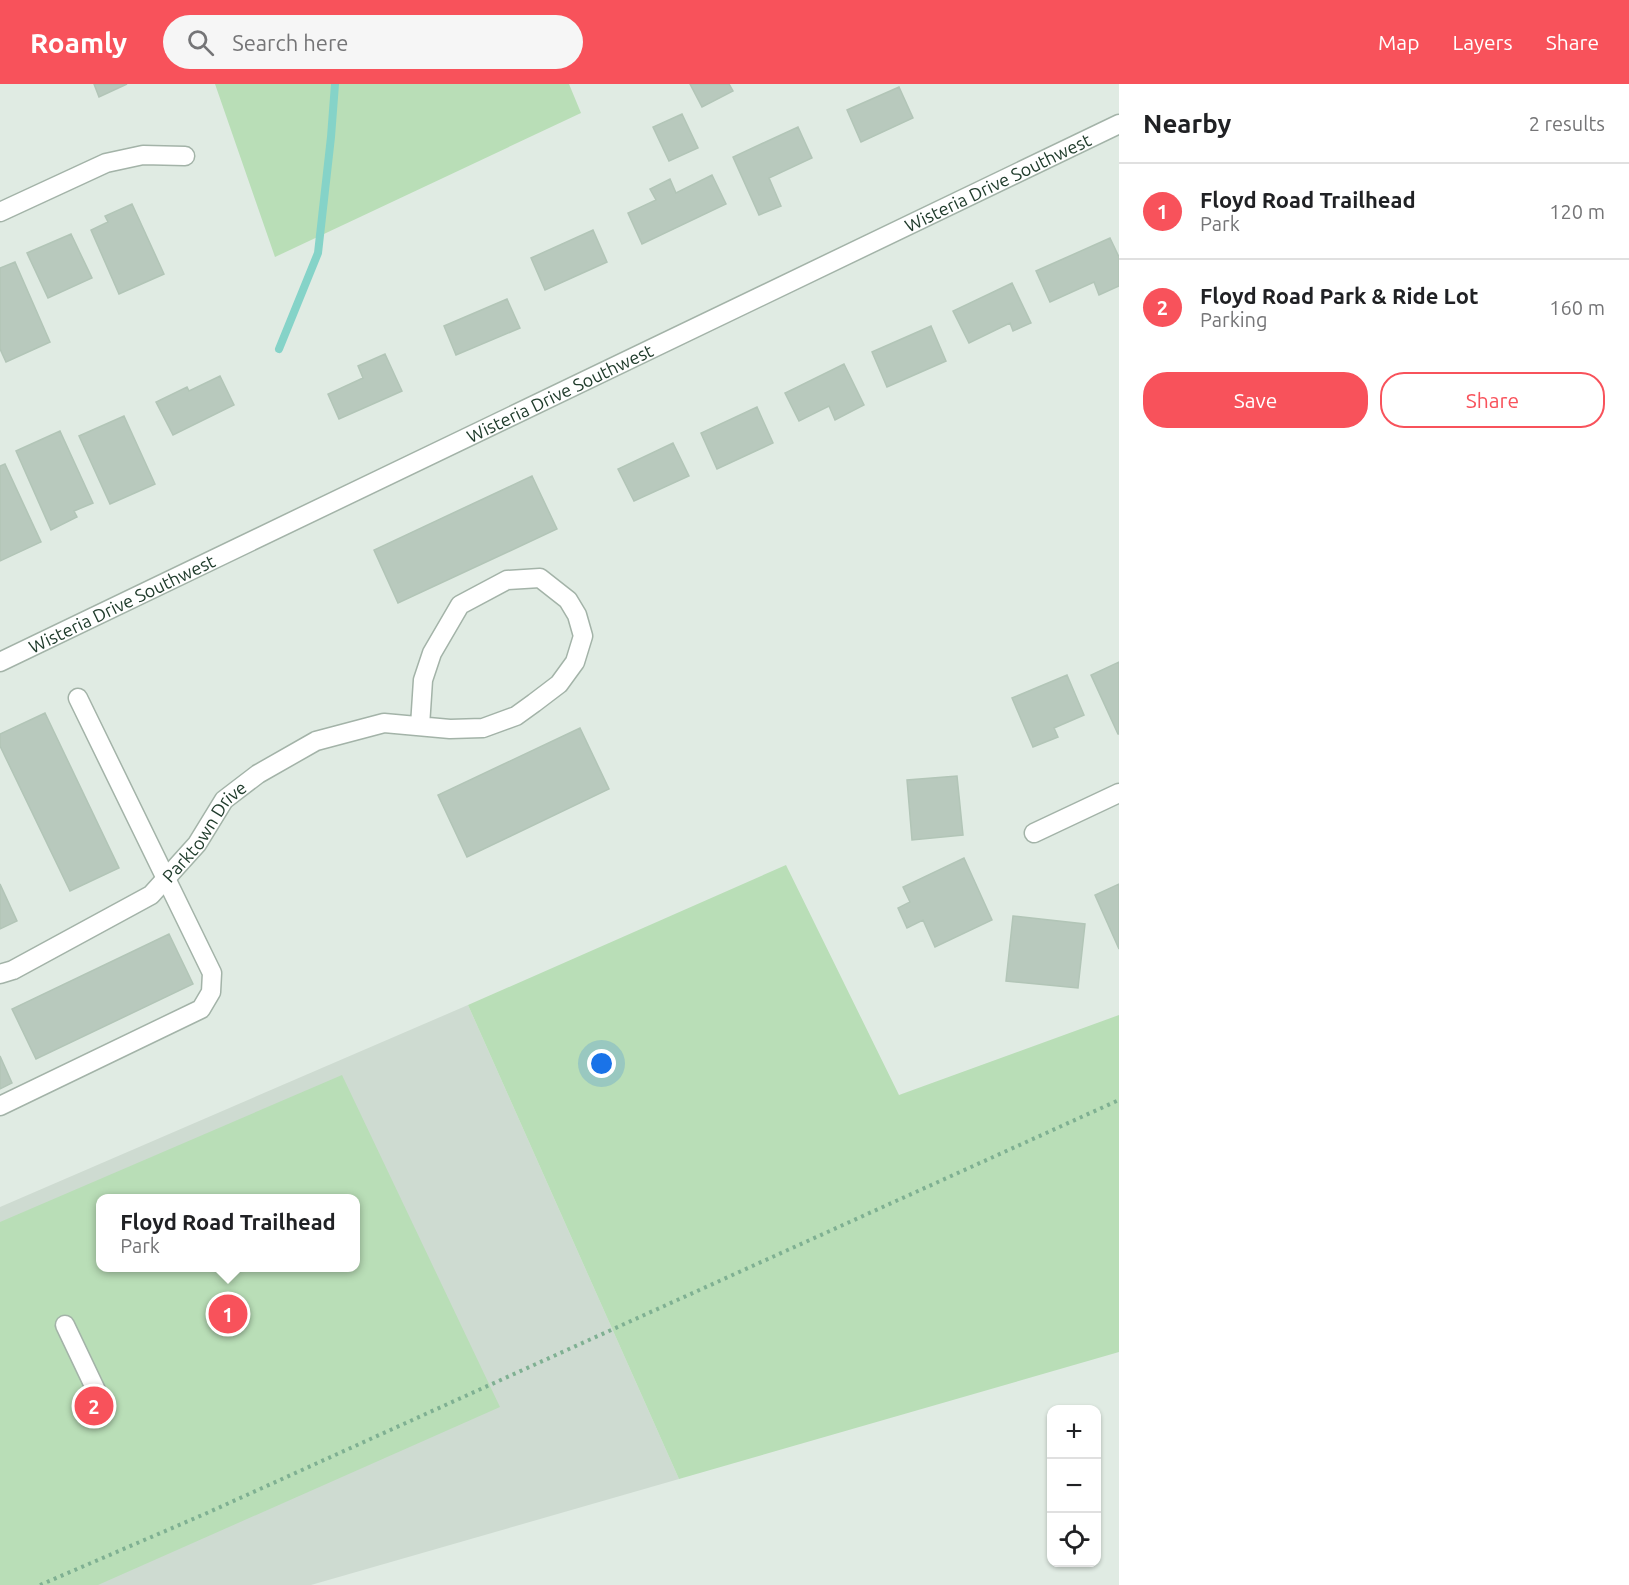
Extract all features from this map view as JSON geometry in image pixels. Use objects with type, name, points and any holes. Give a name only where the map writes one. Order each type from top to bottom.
[{"type":"street","name":"Wisteria Drive Southwest","points":[[0,662],[1119,124]]},
{"type":"street","points":[[0,212],[106,163],[143,155],[185,156]]},
{"type":"street","name":"Parktown Drive","points":[[0,974],[13,970],[151,895],[197,844],[224,800],[258,774],[316,741],[384,723],[450,729],[483,728],[516,716],[559,684],[574,662],[583,636],[577,615],[568,600],[540,578],[507,580],[460,605],[432,654],[423,680],[420,726]]},
{"type":"street","points":[[0,1106],[201,1009],[211,992],[212,973],[78,698]]},
{"type":"street","points":[[1034,833],[1119,794]]},
{"type":"street","points":[[65,1325],[104,1407]]},
{"type":"path","points":[[40,1585],[207,1513],[1119,1100]]},
{"type":"shaded area","points":[[468,1005],[679,1479],[311,1585],[0,1585],[0,1207]]},
{"type":"green space","points":[[215,84],[569,84],[581,113],[275,257]]},
{"type":"green space","points":[[786,865],[899,1095],[1119,1015],[1119,1352],[679,1479],[468,1005]]},
{"type":"green space","points":[[342,1075],[500,1407],[98,1585],[0,1585],[0,1222]]},
{"type":"building","points":[[94,84],[127,84],[99,97]]},
{"type":"building","points":[[690,84],[729,84],[733,91],[702,107]]},
{"type":"building","points":[[899,87],[913,118],[861,142],[847,110]]},
{"type":"building","points":[[682,114],[698,148],[669,161],[653,127]]},
{"type":"building","points":[[798,127],[812,158],[769,178],[781,206],[759,215],[733,157]]},
{"type":"building","points":[[712,175],[726,204],[642,244],[628,213],[656,200],[650,189],[670,179],[676,193]]},
{"type":"building","points":[[132,204],[164,274],[119,294],[91,230],[108,222],[105,216]]},
{"type":"building","points":[[593,230],[607,262],[545,290],[531,258]]},
{"type":"building","points":[[71,234],[92,278],[48,298],[27,253]]},
{"type":"building","points":[[1110,238],[1119,257],[1119,286],[1099,295],[1094,282],[1050,302],[1036,271]]},
{"type":"building","points":[[15,262],[50,342],[6,362],[0,349],[0,268]]},
{"type":"building","points":[[1012,283],[1031,323],[1013,331],[1010,323],[969,343],[953,311]]},
{"type":"building","points":[[507,299],[520,328],[456,355],[444,326]]},
{"type":"building","points":[[931,326],[946,361],[887,387],[872,352]]},
{"type":"building","points":[[385,354],[402,391],[339,419],[328,394],[363,378],[358,366]]},
{"type":"building","points":[[844,364],[864,405],[835,420],[829,406],[799,421],[785,393]]},
{"type":"building","points":[[220,376],[234,405],[173,435],[156,402],[187,387],[189,391]]},
{"type":"building","points":[[757,407],[773,443],[717,469],[701,433]]},
{"type":"building","points":[[124,416],[155,484],[110,504],[79,436]]},
{"type":"building","points":[[60,431],[93,503],[74,511],[77,517],[51,530],[16,451]]},
{"type":"building","points":[[673,443],[689,476],[634,501],[618,469]]},
{"type":"building","points":[[5,464],[41,542],[0,561],[0,466]]},
{"type":"building","points":[[532,476],[557,529],[398,603],[374,550]]},
{"type":"building","points":[[1119,662],[1119,734],[1118,734],[1091,675]]},
{"type":"building","points":[[1067,675],[1084,715],[1054,728],[1058,737],[1033,747],[1012,698]]},
{"type":"building","points":[[45,713],[119,868],[70,891],[0,746],[0,734]]},
{"type":"building","points":[[580,728],[609,789],[467,857],[438,795]]},
{"type":"building","points":[[957,776],[963,835],[912,840],[907,780]]},
{"type":"building","points":[[964,858],[992,920],[935,947],[923,920],[907,928],[898,908],[910,902],[903,887]]},
{"type":"building","points":[[0,884],[17,921],[0,929]]},
{"type":"building","points":[[1119,884],[1119,949],[1095,895]]},
{"type":"building","points":[[1013,916],[1085,924],[1078,988],[1006,981]]},
{"type":"building","points":[[169,934],[193,984],[36,1059],[12,1009]]},
{"type":"building","points":[[0,1056],[12,1083],[0,1089]]},
{"type":"waterway","points":[[279,349],[318,253],[335,84]]},
{"type":"place","name":"Floyd Road Trailhead","points":[[228,1314]]},
{"type":"place","name":"Floyd Road Park & Ride Lot","points":[[94,1406]]}]
